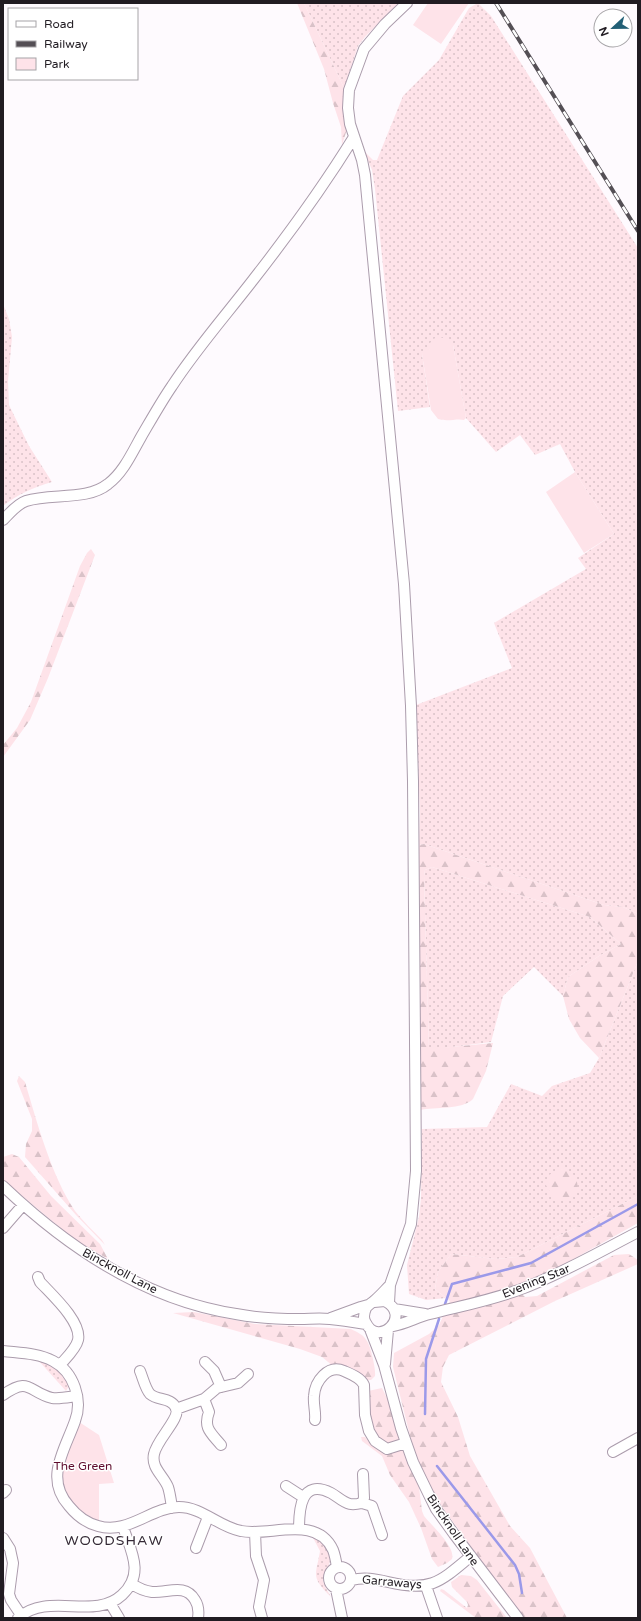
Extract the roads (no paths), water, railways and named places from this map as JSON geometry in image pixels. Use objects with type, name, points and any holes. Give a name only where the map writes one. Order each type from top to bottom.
[{"type":"street","points":[[390,1284],[392,1306],[396,1317],[390,1328],[378,1332],[368,1326],[364,1313],[390,1284],[411,1224],[416,1171],[414,850],[411,706],[401,542],[387,411],[374,254],[365,175],[359,149],[350,124],[348,98],[349,90],[364,49],[385,24],[407,3]]},
{"type":"street","points":[[3,520],[16,507],[26,501],[90,492],[101,489],[115,478],[189,361],[254,280],[335,168],[354,137]]},
{"type":"street","name":"Bincknoll Lane","points":[[3,1186],[54,1231],[95,1260],[132,1280],[169,1296],[210,1309],[236,1314],[272,1318],[329,1318],[368,1326],[384,1365],[406,1443],[422,1482],[436,1509],[518,1618]]},
{"type":"street","points":[[3,1228],[23,1205]]},
{"type":"street","name":"Evening Star","points":[[390,1328],[427,1314],[481,1301],[523,1288],[584,1260],[638,1232]]},
{"type":"street","points":[[38,1277],[40,1282],[71,1317],[78,1331],[77,1344],[60,1365]]},
{"type":"street","points":[[371,1304],[382,1301],[392,1306]]},
{"type":"street","name":"Bincknoll Lane","points":[[329,1318],[371,1304]]},
{"type":"street","name":"Evening Star","points":[[392,1306],[427,1314]]},
{"type":"street","name":"Bincknoll Lane","points":[[384,1365],[390,1328]]},
{"type":"street","points":[[3,1351],[38,1356],[52,1361],[60,1365],[71,1378],[78,1396],[76,1420],[65,1443],[59,1462],[58,1475],[60,1491],[71,1509],[87,1521],[104,1528],[123,1527],[172,1508],[188,1508],[234,1529],[255,1532],[299,1529],[311,1531],[318,1534],[329,1543],[334,1555],[337,1567],[331,1572],[329,1579],[330,1583],[336,1589],[342,1618]]},
{"type":"street","points":[[205,1362],[214,1371],[221,1387]]},
{"type":"street","points":[[315,1420],[316,1414],[314,1397],[319,1382],[330,1370],[340,1369],[359,1379],[364,1385],[365,1414],[372,1437],[387,1449],[406,1443]]},
{"type":"street","points":[[140,1371],[150,1393],[156,1397],[171,1402],[176,1409],[176,1418],[157,1444],[154,1460],[156,1470],[167,1485],[172,1508]]},
{"type":"street","points":[[176,1409],[204,1399],[214,1390],[221,1387],[238,1383],[248,1374]]},
{"type":"street","points":[[3,1395],[15,1388],[25,1386],[52,1398],[78,1396]]},
{"type":"street","points":[[204,1399],[209,1412],[206,1420],[207,1425],[221,1445]]},
{"type":"street","points":[[614,1452],[638,1438]]},
{"type":"street","points":[[362,1502],[364,1498],[363,1474]]},
{"type":"street","points":[[286,1486],[303,1497]]},
{"type":"street","points":[[299,1529],[299,1510],[303,1497],[311,1490],[316,1489],[331,1493],[351,1505],[362,1502],[372,1506],[382,1535]]},
{"type":"street","points":[[196,1548],[208,1517]]},
{"type":"street","points":[[3,1538],[10,1549],[13,1563],[10,1594],[11,1600],[20,1616],[30,1610],[44,1606],[92,1606],[110,1604],[119,1598],[132,1584],[135,1574],[135,1566],[123,1527]]},
{"type":"street","points":[[255,1532],[256,1556],[264,1580],[259,1607],[262,1618]]},
{"type":"street","name":"Garraways","points":[[352,1580],[369,1578],[407,1586],[426,1586],[441,1579],[471,1556]]},
{"type":"street","name":"Garraways","points":[[336,1589],[345,1589],[352,1580],[349,1571],[345,1568],[337,1567]]},
{"type":"street","points":[[132,1584],[139,1588],[153,1592],[174,1590],[188,1592],[198,1605],[198,1618]]},
{"type":"street","points":[[426,1586],[437,1618]]},
{"type":"street","points":[[110,1604],[119,1618]]},
{"type":"waterway","points":[[445,1304],[452,1284],[531,1263],[638,1204]]},
{"type":"waterway","points":[[425,1414],[426,1359],[439,1319]]},
{"type":"waterway","points":[[437,1466],[515,1565],[519,1574],[522,1593]]},
{"type":"railway","points":[[496,3],[638,231]]},
{"type":"district","name":"WOODSHAW","points":[[114,1540]]},
{"type":"park label","name":"The Green","points":[[83,1466]]}]
